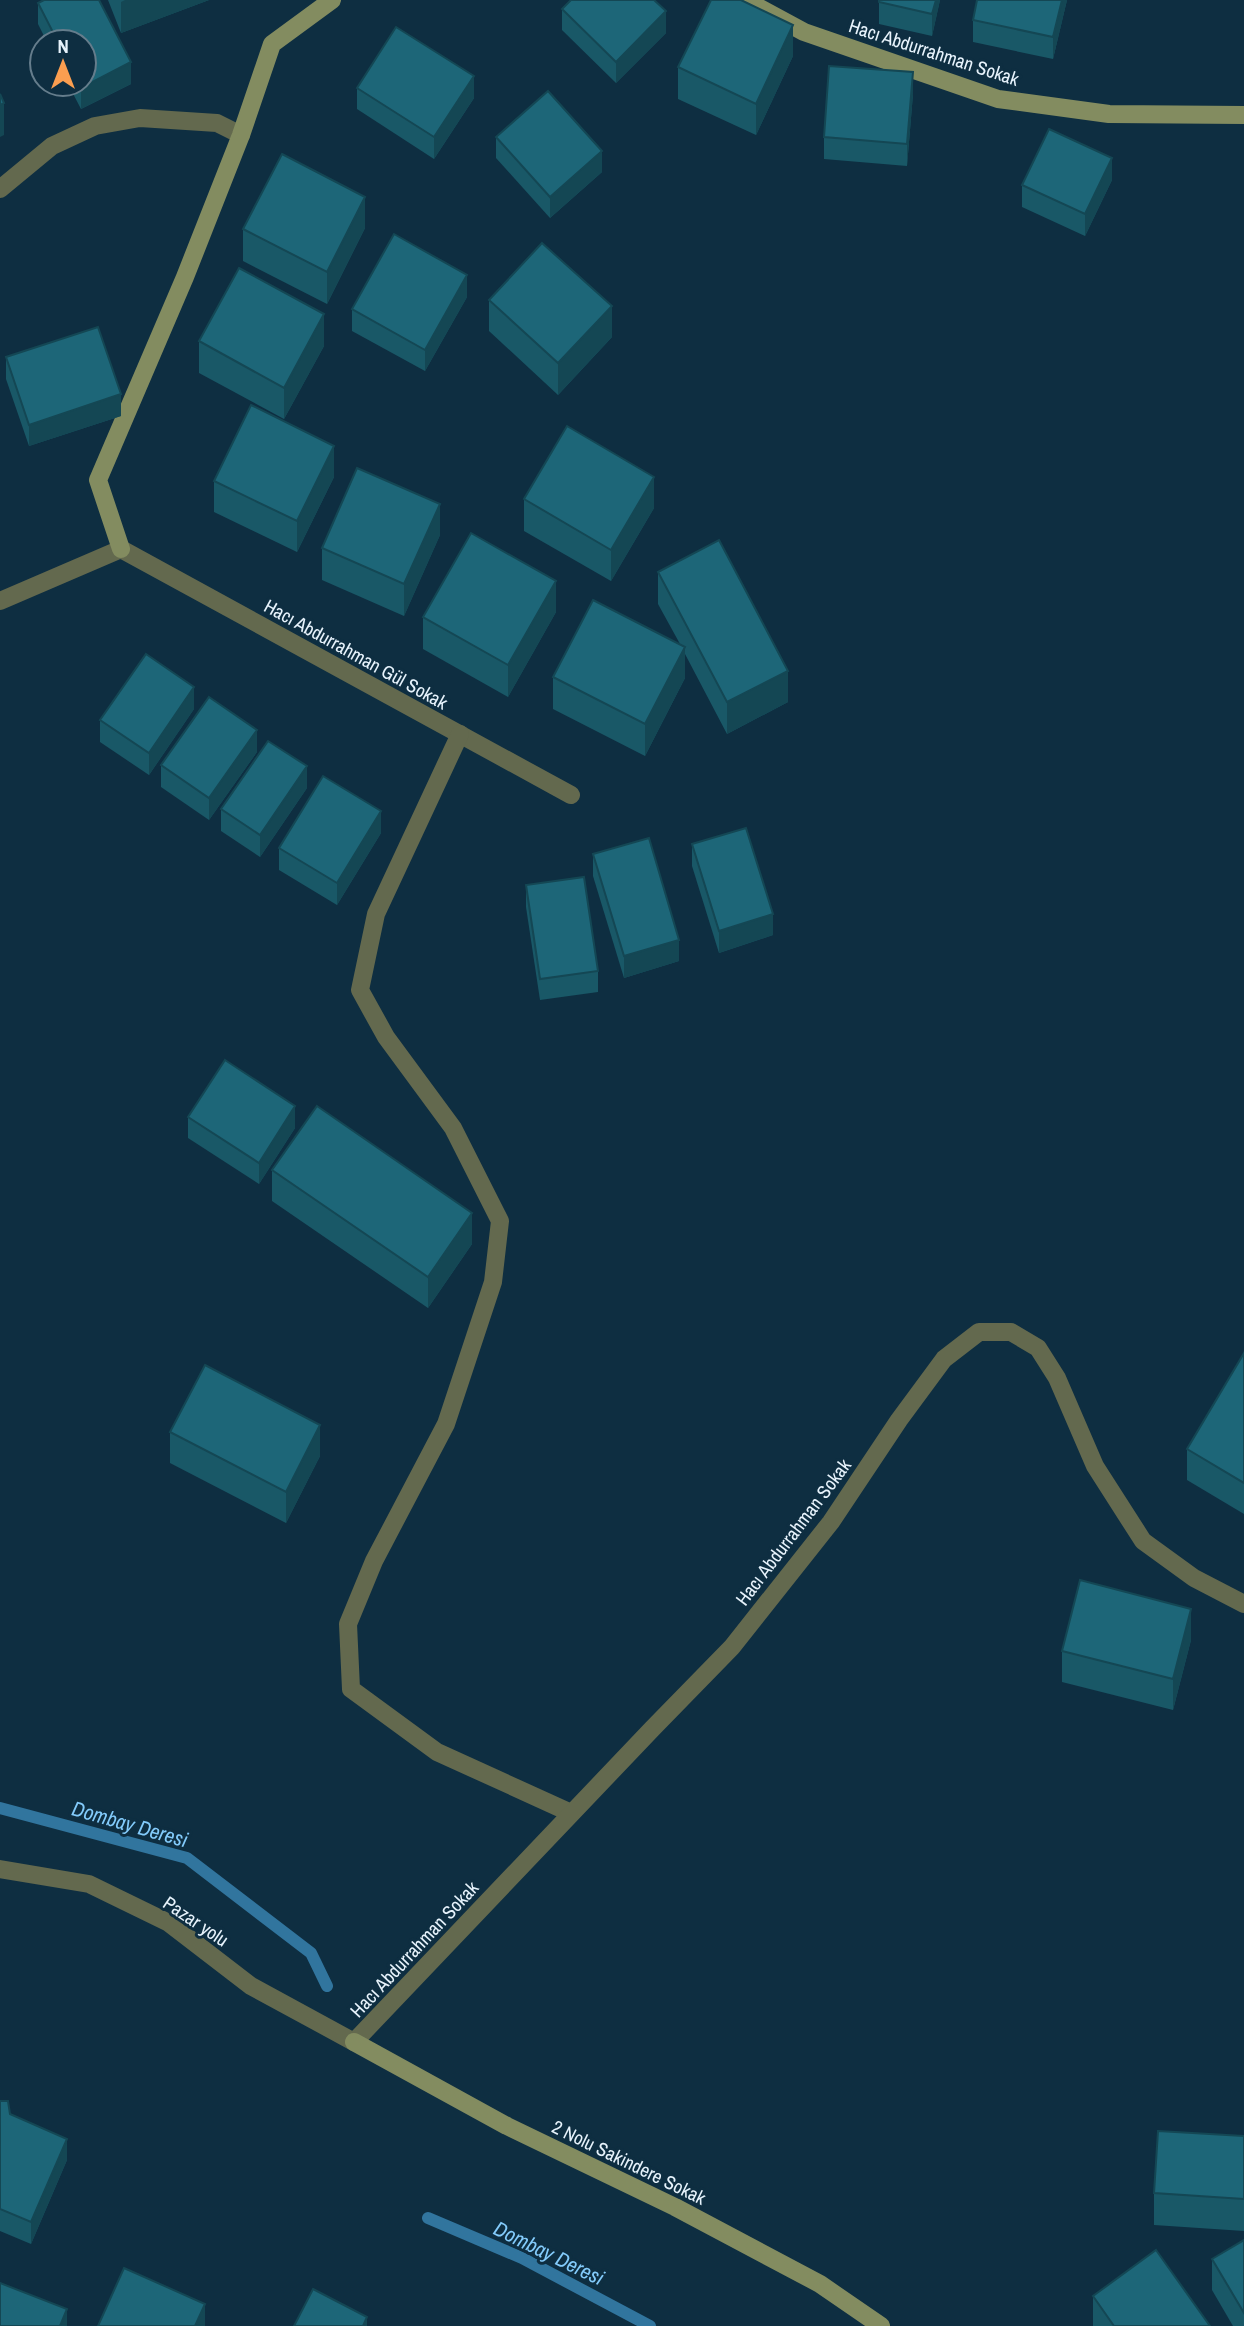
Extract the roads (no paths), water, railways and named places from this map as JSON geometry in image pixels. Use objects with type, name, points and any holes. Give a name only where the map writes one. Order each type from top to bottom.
[{"type":"street","points":[[0,601],[121,549],[99,480],[185,277],[241,135],[272,44],[331,0]]},
{"type":"street","name":"Hacı Abdurrahman Sokak","points":[[746,0],[804,32],[998,99],[1109,114],[1244,115]]},
{"type":"street","points":[[0,189],[52,146],[96,126],[140,118],[217,123],[241,135]]},
{"type":"street","name":"Hacı Abdurrahman Gül Sokak","points":[[121,549],[572,795]]},
{"type":"street","points":[[460,734],[376,914],[360,990],[386,1037],[453,1128],[500,1221],[493,1282],[446,1424],[374,1561],[348,1624],[351,1689],[437,1752],[572,1813]]},
{"type":"street","name":"Hacı Abdurrahman Sokak","points":[[354,2042],[732,1647],[831,1522],[899,1420],[944,1359],[979,1332],[1012,1332],[1038,1348],[1057,1378],[1094,1466],[1143,1541],[1194,1578],[1244,1604]]},
{"type":"street","name":"Pazar yolu","points":[[0,1869],[89,1884],[169,1923],[251,1986],[354,2042]]},
{"type":"street","name":"2 Nolu Sakindere Sokak","points":[[354,2042],[507,2126],[675,2207],[820,2284],[881,2326]]},
{"type":"waterway","name":"Dombay Deresi","points":[[0,1808],[187,1858],[311,1953],[327,1986]]},
{"type":"waterway","name":"Dombay Deresi","points":[[428,2218],[522,2258],[650,2326]]}]
